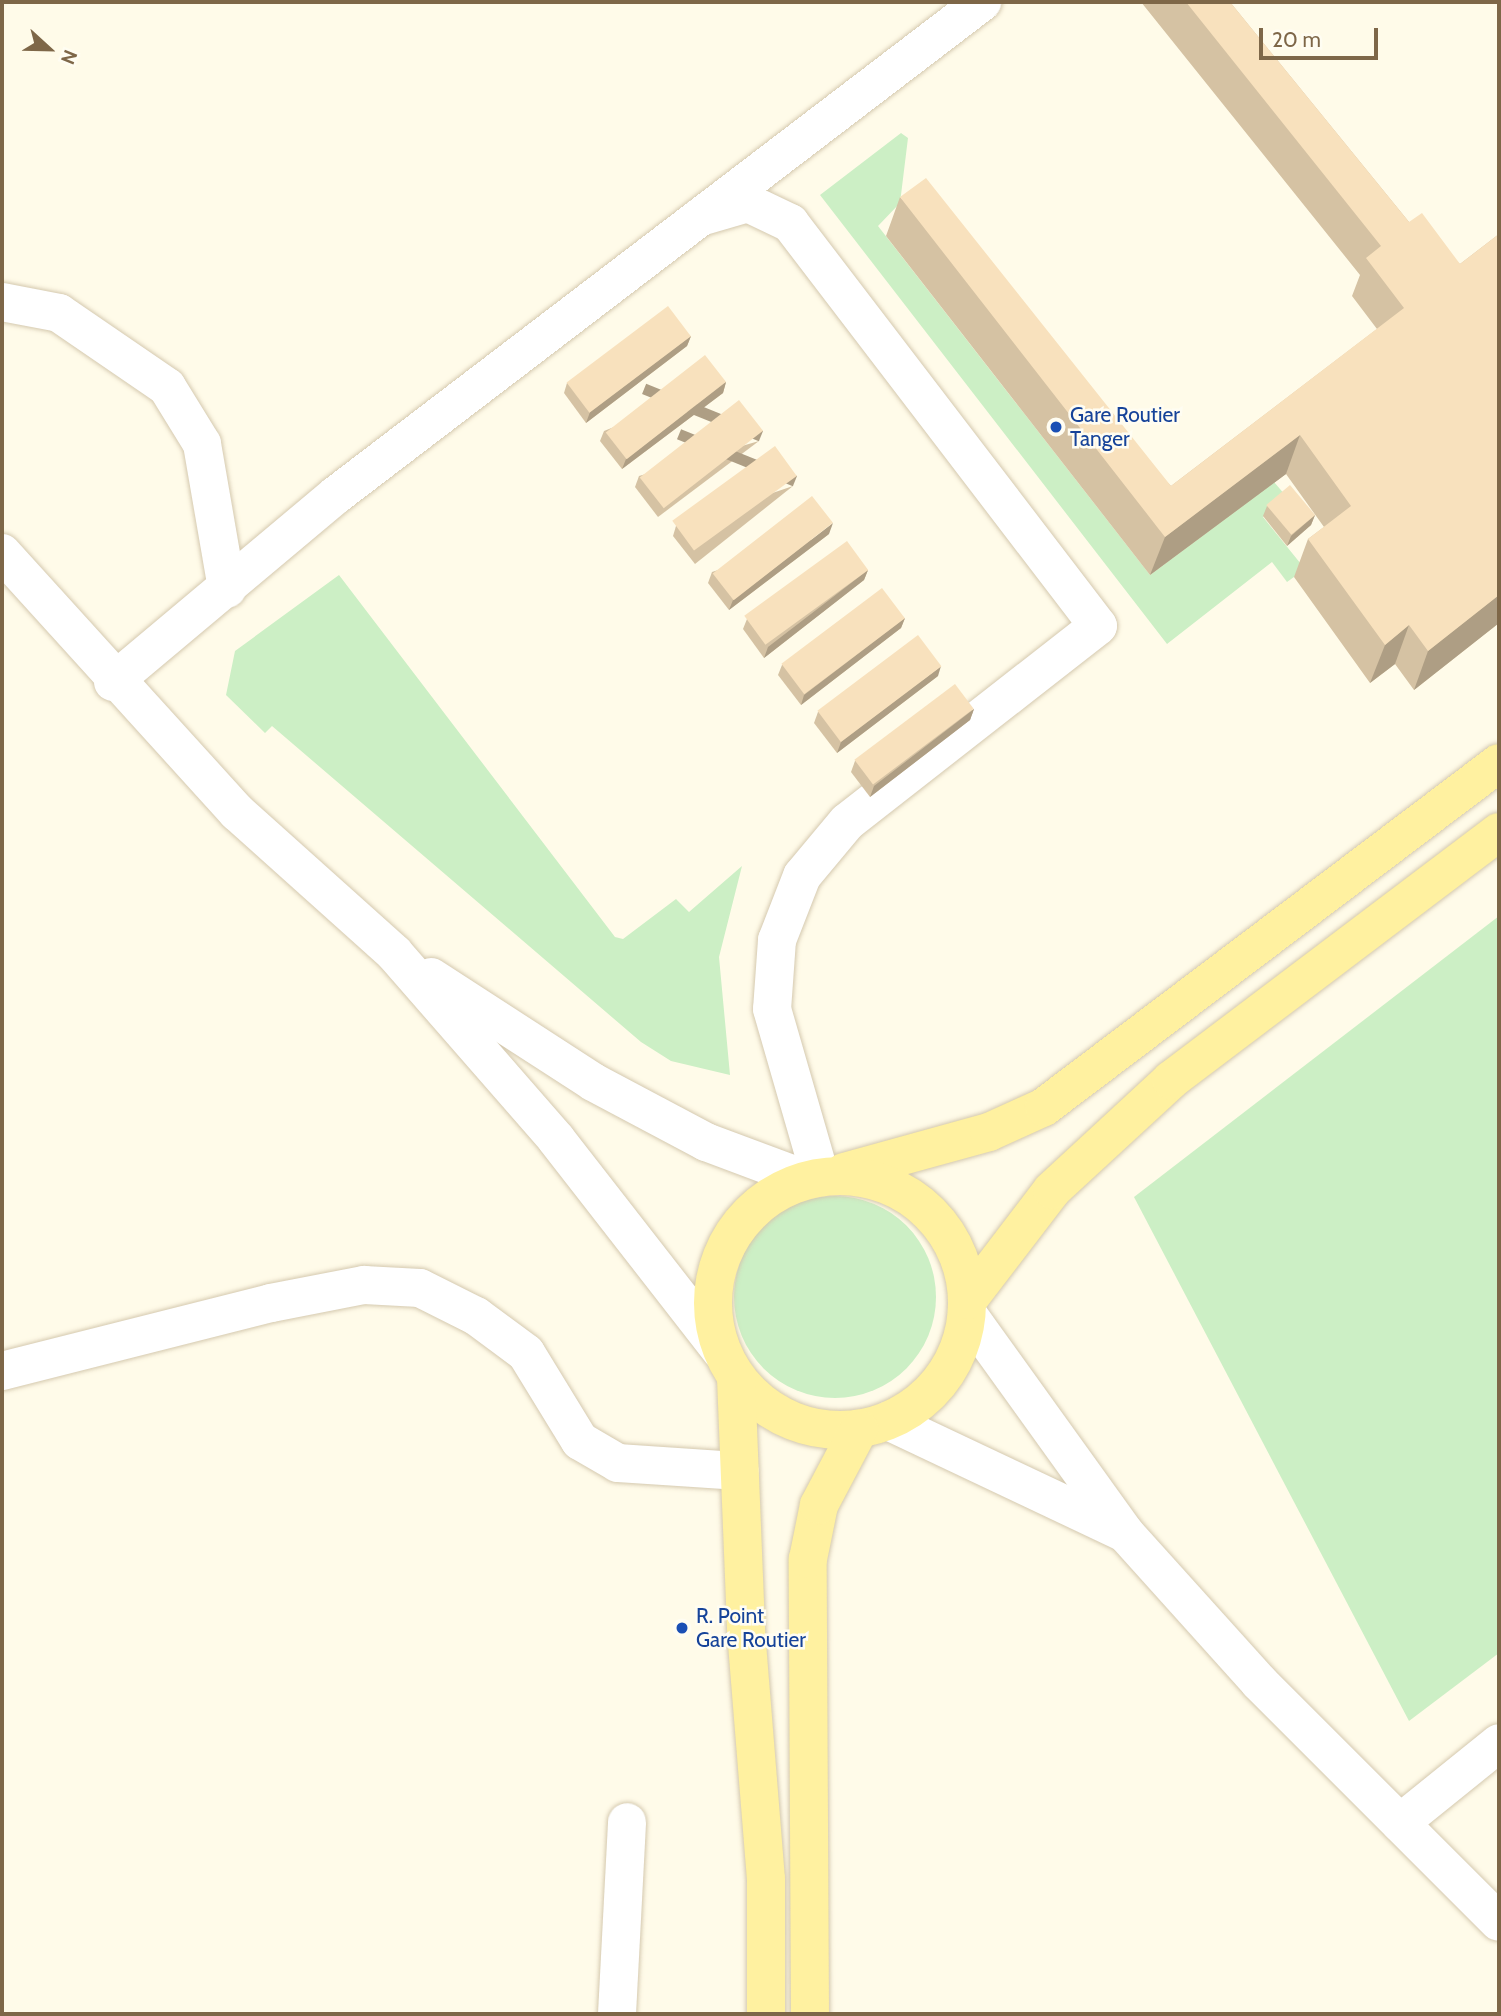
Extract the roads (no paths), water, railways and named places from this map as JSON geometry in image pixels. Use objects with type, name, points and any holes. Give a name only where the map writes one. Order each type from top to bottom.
[{"type":"main road","points":[[766,2014],[766,1879],[740,1471],[729,1365],[712,1290],[733,1233],[752,1209],[820,1177],[989,1132],[1044,1107],[1499,763]]},
{"type":"main road","points":[[729,1365],[783,1418],[812,1428],[873,1425],[923,1398],[951,1367],[967,1306],[1052,1190],[1171,1080],[1499,832]]},
{"type":"main road","points":[[820,1177],[875,1180],[912,1197],[941,1225],[960,1260],[967,1306]]},
{"type":"main road","points":[[810,2014],[808,1559],[819,1505],[873,1425]]},
{"type":"street","points":[[113,682],[336,495],[982,2]]},
{"type":"street","points":[[700,217],[748,203],[771,209],[790,223],[1098,626],[847,822],[802,876],[776,940],[772,1009],[820,1177]]},
{"type":"street","points":[[2,302],[59,313],[167,387],[202,444],[227,589]]},
{"type":"street","points":[[2,553],[113,682],[237,812],[394,953],[556,1139],[729,1365]]},
{"type":"street","points":[[394,953],[593,1082],[706,1142],[820,1177]]},
{"type":"street","points":[[2,1371],[284,1300],[364,1285],[420,1288],[476,1316],[526,1353],[580,1441],[618,1463],[740,1471]]},
{"type":"street","points":[[967,1306],[1125,1533],[1259,1682],[1499,1922]]},
{"type":"street","points":[[873,1425],[1125,1533]]},
{"type":"street","points":[[1400,1823],[1499,1743]]},
{"type":"street","points":[[617,2014],[627,1822]]},
{"type":"place","name":"Gare Routier Tanger","points":[[1056,427]]},
{"type":"place","name":"R. Point Gare Routier","points":[[682,1628]]}]
